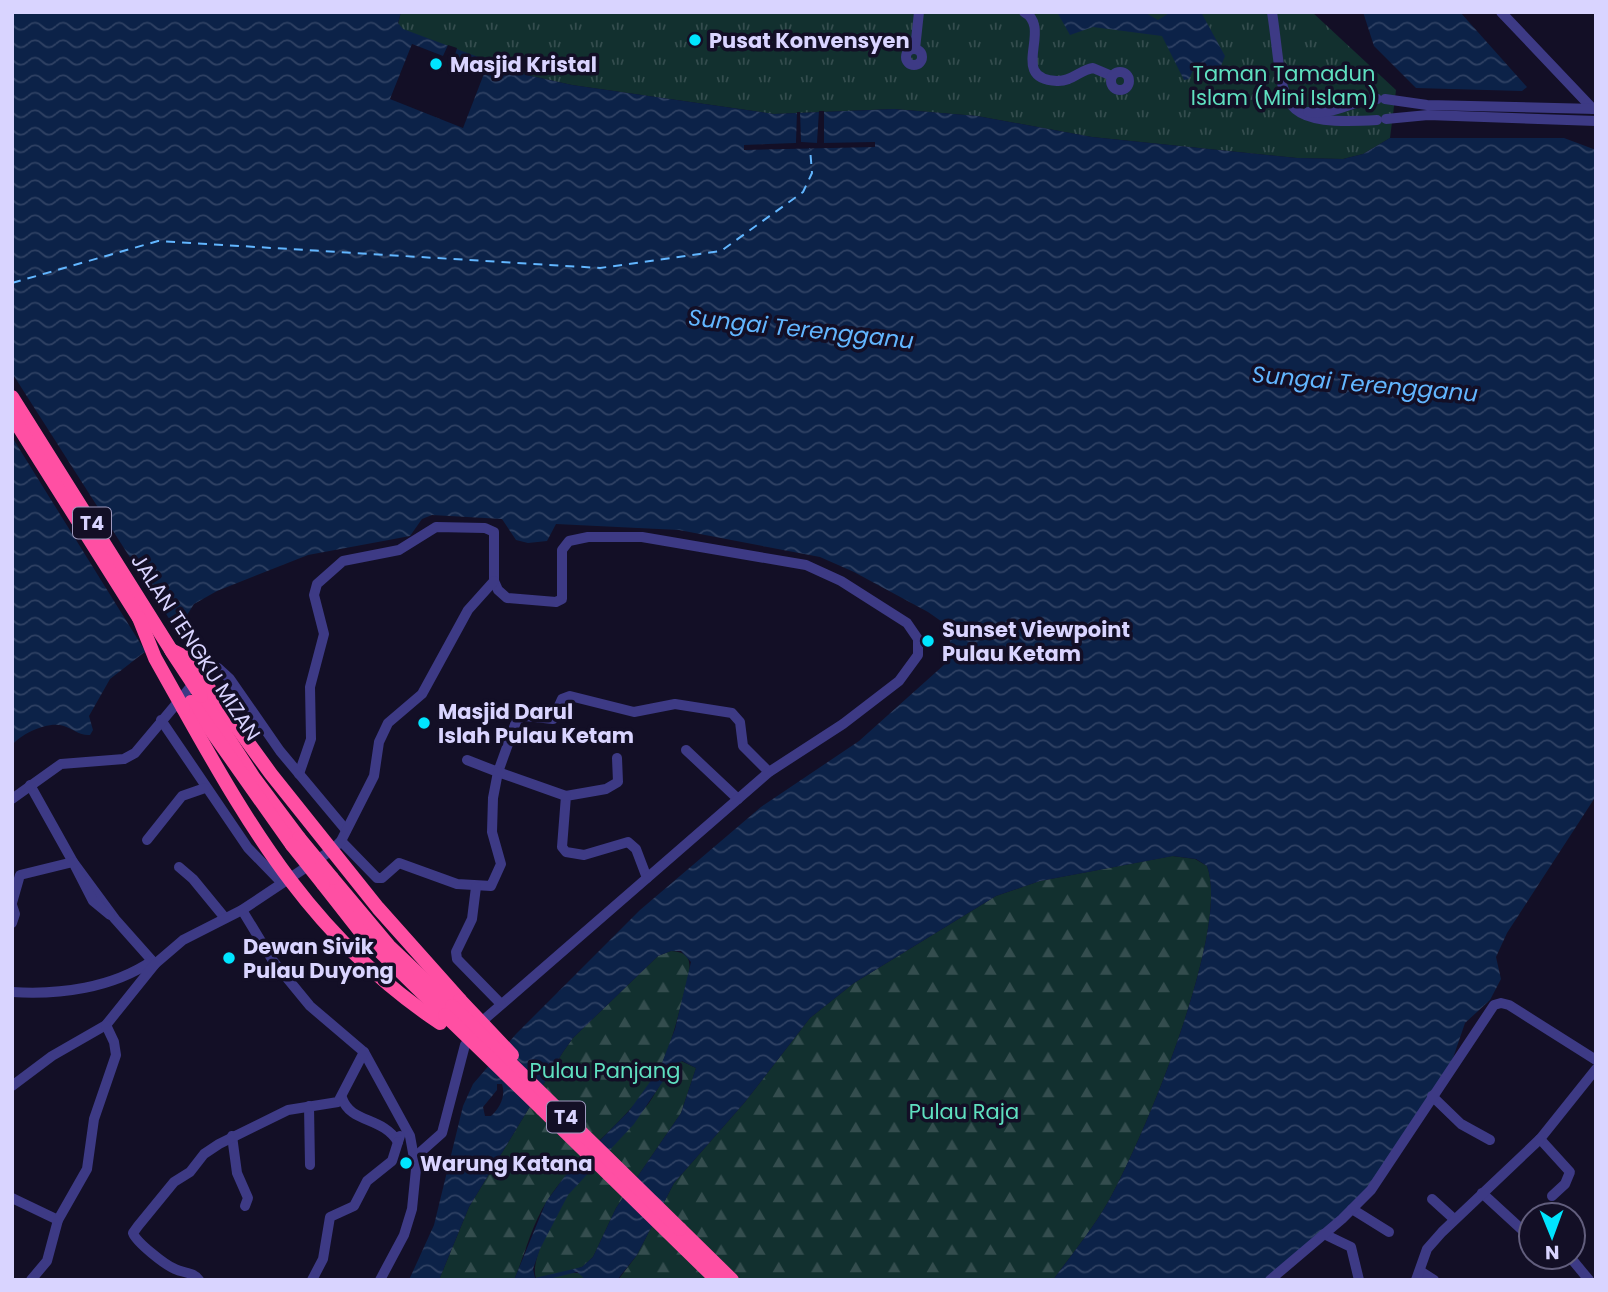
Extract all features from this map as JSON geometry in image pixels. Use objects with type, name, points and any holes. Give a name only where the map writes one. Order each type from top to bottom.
[{"type":"highway","name":"JALAN TENGKU MIZAN","points":[[12,397],[172,650],[189,659],[197,700]]},
{"type":"highway","name":"JALAN TENGKU MIZAN","points":[[12,416],[139,618],[155,657],[197,700],[246,784],[328,881],[363,935],[449,1011]]},
{"type":"highway","points":[[197,700],[236,729],[340,841],[418,955],[449,1011]]},
{"type":"highway","points":[[197,700],[239,808],[286,881],[352,954],[389,987],[449,1011]]},
{"type":"highway","name":"T4","points":[[449,1011],[534,1087],[676,1233],[717,1280]]},
{"type":"highway","name":"T4","points":[[449,1011],[542,1110],[676,1233],[732,1280]]},
{"type":"street","points":[[915,49],[919,12]]},
{"type":"street","points":[[1024,12],[1037,28],[1030,59],[1039,75],[1056,81],[1066,80],[1093,68],[1112,76]]},
{"type":"street","points":[[1272,12],[1287,101],[1304,117],[1320,121],[1428,115],[1596,121]]},
{"type":"street","points":[[1501,12],[1594,109]]},
{"type":"street","points":[[1287,101],[1306,111],[1320,114],[1361,100],[1381,99],[1420,104],[1594,109]]},
{"type":"street","points":[[299,774],[312,739],[310,687],[324,634],[315,589],[330,570],[353,558],[399,550],[436,527],[485,527],[496,536],[494,581],[498,590],[507,598],[559,601],[563,594],[563,544],[588,537],[642,537],[806,565],[841,581],[914,630],[919,647],[909,671],[843,724],[769,772],[501,1004],[474,1031],[465,1045],[442,1133],[415,1157]]},
{"type":"street","points":[[12,992],[65,992],[118,978],[153,963],[183,940],[242,910],[340,841],[374,776],[376,751],[388,723],[422,694],[468,610],[494,581]]},
{"type":"street","points":[[12,799],[61,764],[130,756],[205,666],[213,666],[230,679],[299,774],[340,841],[377,878],[382,878],[399,863],[447,881],[476,887],[491,886],[501,864],[492,832],[492,798],[498,772],[517,719],[525,716],[553,719],[562,699],[570,696],[634,712],[675,704],[732,713],[740,722],[743,746],[769,772]]},
{"type":"street","points":[[161,720],[248,848],[286,881]]},
{"type":"street","points":[[686,750],[738,799]]},
{"type":"street","points":[[467,760],[565,796],[606,789],[618,782],[617,758]]},
{"type":"street","points":[[30,785],[73,862],[115,919],[153,963]]},
{"type":"street","points":[[147,840],[182,796],[205,788]]},
{"type":"street","points":[[565,796],[561,841],[566,852],[584,855],[628,842],[636,849],[646,878]]},
{"type":"street","points":[[12,923],[15,914],[12,904],[20,875],[73,862]]},
{"type":"street","points":[[179,867],[193,879],[225,918]]},
{"type":"street","points":[[476,887],[472,919],[456,952],[457,959],[501,1004]]},
{"type":"street","points":[[242,910],[274,961],[310,1006],[363,1052],[404,1125],[415,1157],[416,1182],[409,1223],[380,1280]]},
{"type":"street","points":[[15,1083],[52,1056],[106,1025],[153,963]]},
{"type":"street","points":[[1270,1280],[1342,1219],[1371,1189],[1498,1003],[1509,1005],[1596,1060]]},
{"type":"street","points":[[32,1280],[47,1261],[58,1220],[87,1169],[94,1119],[115,1062],[114,1042],[106,1025]]},
{"type":"street","points":[[200,1280],[196,1275],[170,1267],[138,1242],[133,1233],[174,1182],[190,1172],[204,1154],[232,1136],[288,1110],[333,1105],[342,1098],[351,1072],[363,1052]]},
{"type":"street","points":[[1434,1280],[1418,1275],[1427,1249],[1454,1219],[1540,1139],[1596,1069]]},
{"type":"street","points":[[1432,1096],[1461,1124],[1490,1140]]},
{"type":"street","points":[[342,1098],[350,1113],[387,1127],[398,1142]]},
{"type":"street","points":[[309,1106],[310,1165]]},
{"type":"street","points":[[312,1280],[323,1259],[330,1217],[355,1206],[367,1181],[392,1161],[404,1125]]},
{"type":"street","points":[[232,1136],[237,1173],[248,1198],[245,1206]]},
{"type":"street","points":[[1540,1139],[1570,1172],[1568,1180],[1552,1196]]},
{"type":"street","points":[[1482,1193],[1517,1225]]},
{"type":"street","points":[[12,1198],[58,1220]]},
{"type":"street","points":[[1432,1199],[1454,1219]]},
{"type":"street","points":[[1352,1209],[1389,1232]]},
{"type":"street","points":[[1327,1232],[1351,1247],[1359,1280]]},
{"type":"green space","name":"Taman Tamadun Islam (Mini Islam)","points":[[401,12],[1312,12],[1396,90],[1390,138],[1363,154],[1343,159],[1297,158],[1092,137],[977,116],[894,109],[774,114],[572,85],[500,69],[468,139],[398,24]]},
{"type":"green space","name":"Pulau Raja","points":[[1172,856],[1195,859],[1207,866],[1211,896],[1207,937],[1195,984],[1161,1085],[1123,1172],[1108,1202],[1053,1280],[618,1280],[637,1255],[674,1183],[745,1102],[810,1018],[854,983],[996,896],[1040,881]]},
{"type":"green space","name":"Pulau Panjang","points":[[671,951],[684,954],[690,967],[676,1025],[661,1065],[635,1104],[570,1171],[547,1201],[533,1229],[514,1280],[439,1280],[469,1207],[563,1052],[573,1038],[658,956]]},
{"type":"green space","points":[[681,1061],[696,1068],[681,1113],[616,1208],[593,1257],[582,1267],[563,1273],[581,1273],[586,1280],[536,1278],[536,1260],[540,1249],[567,1195],[639,1115],[667,1074]]},
{"type":"water","name":"Sungai Terengganu","points":[[12,12],[401,12],[398,23],[403,29],[489,61],[500,69],[572,85],[774,114],[894,109],[977,116],[1092,137],[1297,158],[1343,159],[1363,154],[1390,138],[1564,138],[1596,150],[1596,796],[1507,933],[1496,957],[1501,979],[1490,1000],[1465,1023],[1452,1061],[1363,1195],[1267,1280],[1053,1280],[1108,1202],[1123,1172],[1161,1085],[1195,984],[1207,937],[1211,896],[1207,866],[1196,859],[1173,856],[1040,881],[996,896],[854,983],[810,1018],[745,1102],[674,1183],[637,1255],[617,1280],[586,1280],[577,1272],[545,1280],[514,1280],[546,1202],[565,1176],[629,1111],[660,1068],[675,1029],[691,962],[681,951],[671,951],[658,956],[573,1038],[563,1052],[469,1207],[439,1280],[409,1280],[434,1225],[463,1106],[473,1084],[516,1034],[640,910],[761,807],[859,741],[945,664],[951,650],[948,626],[928,612],[854,572],[820,557],[679,530],[556,524],[547,541],[528,543],[516,540],[502,519],[432,515],[422,519],[410,536],[308,555],[217,591],[194,604],[182,623],[110,679],[89,716],[93,730],[90,735],[64,726],[51,725],[29,732],[12,745]],"holes":[[[682,1061],[696,1068],[681,1113],[616,1208],[593,1257],[582,1267],[535,1278],[533,1269],[540,1249],[568,1195],[634,1124],[674,1065]],[[497,1084],[502,1084],[501,1102],[491,1116],[485,1116],[483,1107],[497,1090]]]},
{"type":"water","points":[[1057,12],[1144,12],[1158,20],[1171,12],[1201,12],[1225,56],[1221,66],[1194,68],[1189,79],[1184,80],[1162,36],[1093,27],[1070,35]]},
{"type":"water","points":[[1363,12],[1460,12],[1527,87],[1522,91],[1416,88],[1374,46]]},
{"type":"pier","name":"Masjid Kristal","points":[[412,44],[443,56],[448,45],[457,48],[454,58],[485,71],[463,128],[390,99]]},
{"type":"pier","points":[[819,111],[824,111],[824,143],[875,142],[875,147],[744,150],[744,145],[796,143],[797,112],[800,112],[801,142],[817,143]]},
{"type":"pier","points":[[12,373],[177,631],[147,654],[12,437]]},
{"type":"ferry route","points":[[12,283],[158,241],[600,268],[721,251],[803,192],[812,173],[810,148]]},
{"type":"place","name":"Pusat Konvensyen","points":[[695,40]]},
{"type":"place","name":"Masjid Kristal","points":[[436,64]]},
{"type":"place","name":"Sunset Viewpoint Pulau Ketam","points":[[928,641]]},
{"type":"place","name":"Masjid Darul Islah Pulau Ketam","points":[[424,723]]},
{"type":"place","name":"Dewan Sivik Pulau Duyong","points":[[229,958]]},
{"type":"place","name":"Warung Katana","points":[[406,1163]]}]
